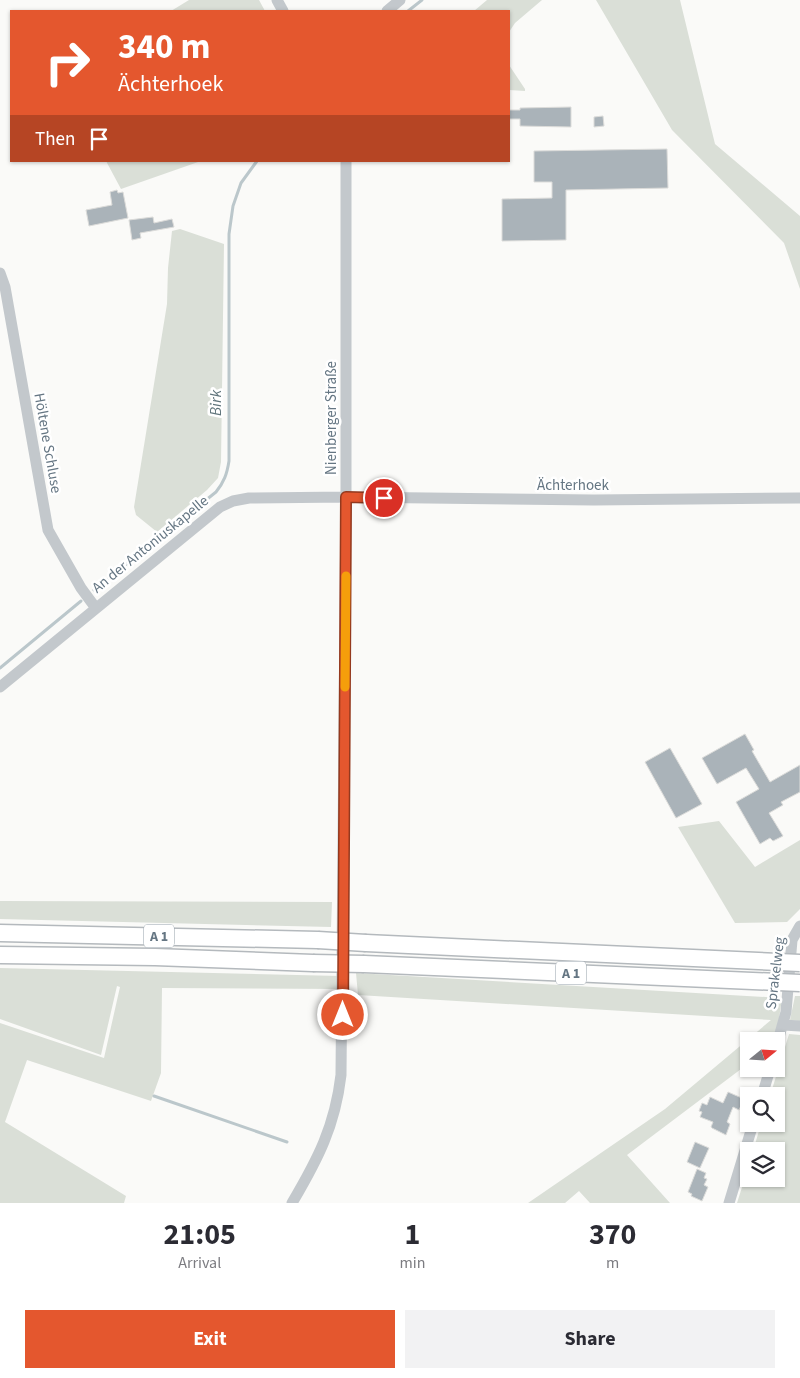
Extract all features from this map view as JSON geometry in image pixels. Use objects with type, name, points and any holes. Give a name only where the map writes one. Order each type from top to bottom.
[{"type":"highway","name":"A 1","points":[[0,933],[318,940],[800,963]]},
{"type":"highway","name":"A 1","points":[[0,955],[155,957],[364,964],[800,983]]},
{"type":"street","points":[[388,10],[400,0]]},
{"type":"street","name":"Nienberger Straße","points":[[292,1203],[324,1145],[335,1110],[342,1074],[346,162]]},
{"type":"street","name":"Höltene Schluse","points":[[0,273],[5,287],[48,530],[81,588],[94,605]]},
{"type":"street","name":"Ächterhoek","points":[[346,497],[594,500],[800,498]]},
{"type":"street","name":"An der Antoniuskapelle","points":[[0,687],[94,605],[220,507],[233,501],[249,498],[346,497]]},
{"type":"street","name":"Sprakelweg","points":[[781,1032],[786,1012],[792,940],[800,926]]},
{"type":"street","name":"Sprakelweg","points":[[783,1025],[800,1026]]},
{"type":"street","points":[[729,1203],[751,1132]]},
{"type":"shaded area","points":[[189,0],[259,0],[264,10],[173,10]]},
{"type":"shaded area","points":[[487,0],[542,0],[515,23],[510,30],[510,10],[475,10]]},
{"type":"shaded area","points":[[596,0],[680,0],[715,144],[800,216],[800,289],[784,243],[672,130]]},
{"type":"shaded area","points":[[510,66],[525,89],[525,91],[510,90]]},
{"type":"shaded area","points":[[107,162],[198,162],[121,189]]},
{"type":"shaded area","points":[[180,229],[224,244],[221,462],[218,478],[207,490],[157,532],[136,515],[134,507],[167,304],[172,231]]},
{"type":"shaded area","points":[[719,821],[755,867],[800,840],[800,909],[787,922],[735,923],[678,827]]},
{"type":"shaded area","points":[[0,901],[332,902],[331,927],[0,919]]},
{"type":"shaded area","points":[[0,968],[340,976],[340,989],[162,988],[161,1073],[151,1101],[27,1060],[5,1122],[126,1196],[124,1203],[0,1203],[0,1023],[104,1058],[120,987],[117,986],[101,1055],[0,1019]]},
{"type":"shaded area","points":[[356,973],[782,998],[776,1032],[757,1032],[771,1020],[358,995]]},
{"type":"shaded area","points":[[795,996],[800,996],[800,1021],[790,1020]]},
{"type":"shaded area","points":[[789,1034],[800,1035],[800,1203],[737,1203],[742,1187],[785,1187],[785,1142],[756,1142],[759,1132],[785,1132],[785,1087],[773,1087],[776,1078],[785,1078],[785,1047]]},
{"type":"shaded area","points":[[740,1046],[740,1070],[627,1155],[670,1203],[590,1203],[579,1191],[565,1203],[528,1203],[665,1109]]},
{"type":"building","points":[[571,107],[571,127],[520,126],[520,119],[510,119],[510,110],[520,110],[520,108]]},
{"type":"building","points":[[603,116],[604,126],[594,127],[594,117]]},
{"type":"building","points":[[667,149],[668,188],[566,190],[566,240],[502,241],[502,199],[552,198],[552,182],[534,182],[534,151]]},
{"type":"building","points":[[117,190],[118,193],[123,192],[128,218],[89,226],[86,210],[112,205],[110,192]]},
{"type":"building","points":[[153,217],[154,223],[172,219],[174,227],[140,233],[141,238],[132,240],[129,220]]},
{"type":"building","points":[[745,734],[754,750],[752,751],[770,782],[800,765],[800,792],[781,802],[783,805],[769,813],[783,836],[773,841],[770,838],[760,844],[736,802],[759,789],[746,768],[717,784],[702,758]]},
{"type":"building","points":[[670,748],[702,804],[676,818],[645,762]]},
{"type":"building","points":[[728,1092],[740,1097],[740,1108],[739,1110],[733,1107],[727,1122],[730,1124],[726,1135],[712,1128],[713,1122],[700,1117],[702,1112],[699,1111],[702,1103],[707,1105],[710,1097],[723,1103]]},
{"type":"building","points":[[695,1142],[709,1148],[700,1168],[687,1162]]},
{"type":"building","points":[[697,1169],[706,1173],[704,1178],[707,1179],[704,1185],[708,1187],[702,1201],[691,1196],[692,1194],[688,1192]]},
{"type":"waterway","name":"Birk","points":[[409,10],[422,0]]},
{"type":"waterway","name":"Birk","points":[[94,590],[216,492],[225,478],[229,461],[229,234],[233,206],[241,183],[256,162]]},
{"type":"waterway","name":"Birk","points":[[0,668],[81,601]]},
{"type":"waterway","points":[[154,1096],[287,1142]]},
{"type":"slow traffic","points":[[345,687],[346,576]]},
{"type":"route","points":[[343,1015],[346,497],[384,498]]}]
